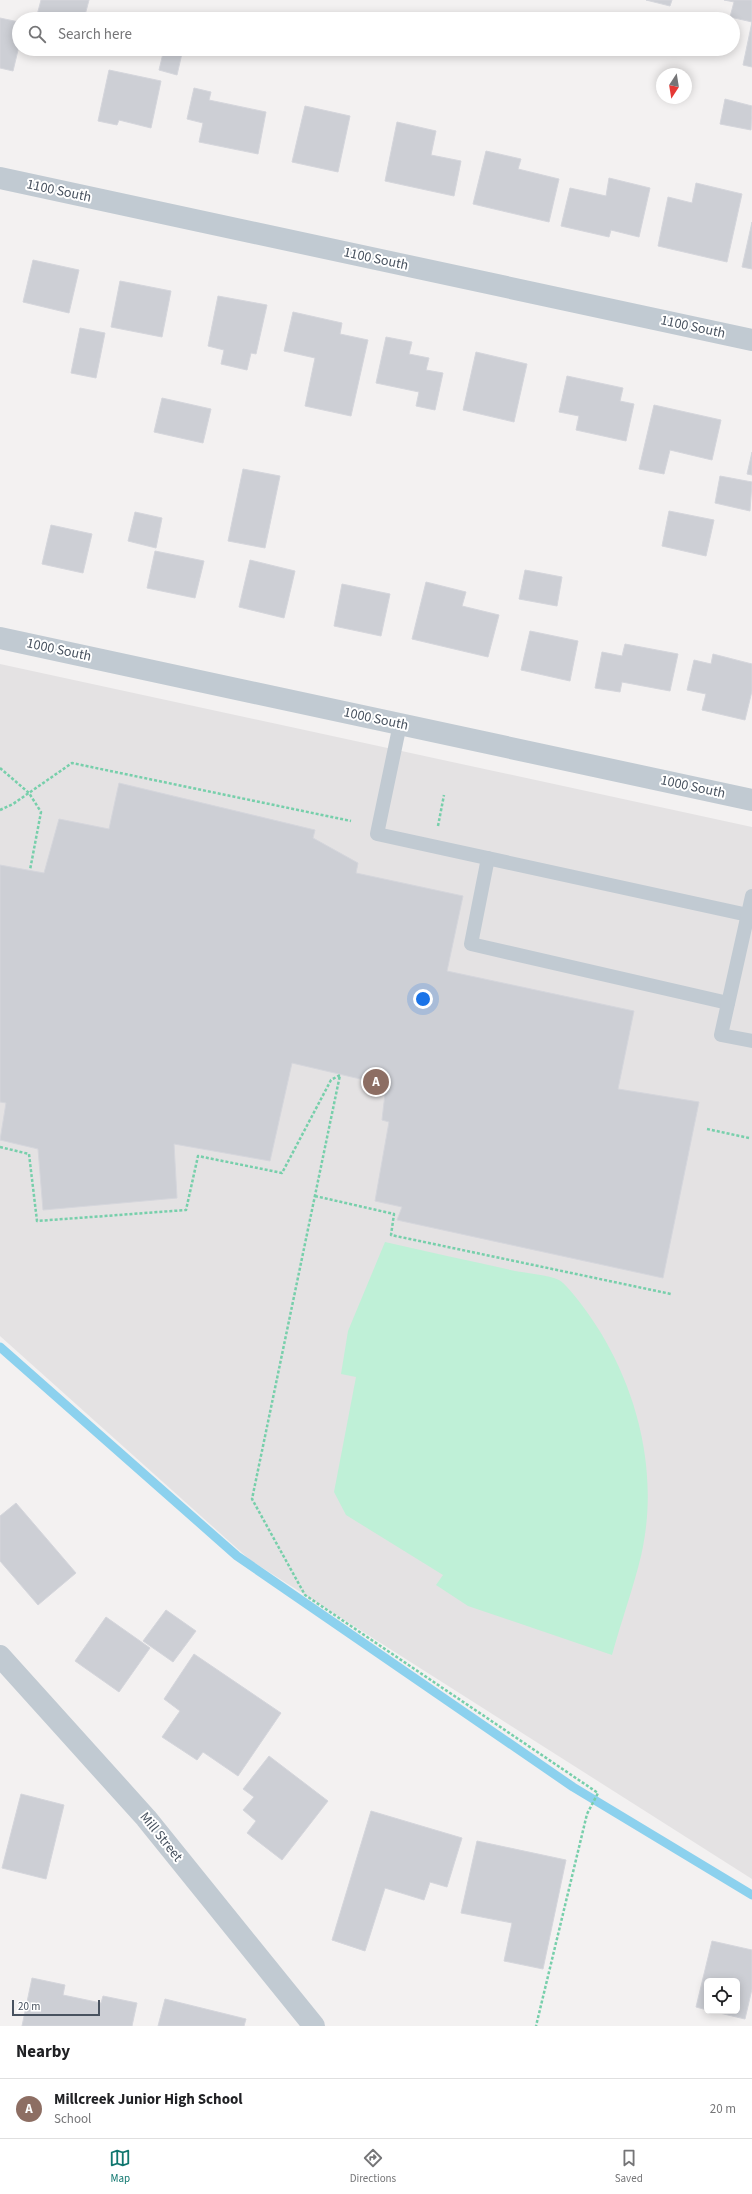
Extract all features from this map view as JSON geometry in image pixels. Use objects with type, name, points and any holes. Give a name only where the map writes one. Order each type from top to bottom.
[{"type":"street","name":"1100 South","points":[[0,178],[752,340]]},
{"type":"street","name":"1000 South","points":[[0,638],[752,800]]},
{"type":"street","name":"Mill Street","points":[[0,1656],[146,1818],[314,2026]]},
{"type":"lane","points":[[400,724],[377,834],[748,915]]},
{"type":"lane","points":[[488,858],[471,944],[728,1003]]},
{"type":"lane","points":[[752,896],[721,1035],[752,1041]]},
{"type":"path","points":[[0,810],[29,793],[72,763],[351,822]]},
{"type":"path","points":[[0,768],[29,793],[41,812],[30,870]]},
{"type":"path","points":[[434,846],[444,795]]},
{"type":"path","points":[[0,1147],[29,1154],[37,1220],[186,1210],[198,1156],[282,1173],[331,1080],[340,1075],[252,1500],[305,1595],[598,1793],[587,1814],[536,2026]]},
{"type":"path","points":[[706,1129],[749,1138]]},
{"type":"path","points":[[315,1196],[394,1214],[391,1235],[672,1294]]},
{"type":"shaded area","points":[[0,664],[752,827],[752,1879],[250,1560],[0,1336]]},
{"type":"green space","points":[[385,1242],[515,1271],[555,1278],[564,1284],[577,1298],[605,1340],[629,1391],[637,1417],[647,1472],[648,1500],[646,1528],[641,1556],[612,1655],[468,1606],[436,1585],[443,1575],[346,1515],[334,1492],[356,1377],[341,1374],[348,1331]]},
{"type":"building","points":[[41,0],[89,0],[86,12],[38,12]]},
{"type":"building","points":[[646,0],[672,0],[670,6]]},
{"type":"building","points":[[724,0],[752,0],[752,22],[740,19],[740,12],[731,12],[734,2]]},
{"type":"building","points":[[0,18],[12,21],[12,56],[17,56],[13,71],[0,68]]},
{"type":"building","points":[[752,22],[752,67],[743,65]]},
{"type":"building","points":[[162,56],[181,56],[177,75],[159,70]]},
{"type":"building","points":[[109,70],[161,81],[151,128],[119,120],[117,125],[98,121]]},
{"type":"building","points":[[194,88],[211,92],[209,100],[266,112],[258,154],[199,142],[203,123],[187,119]]},
{"type":"building","points":[[725,99],[752,106],[751,130],[720,124]]},
{"type":"building","points":[[305,106],[350,116],[338,172],[292,162]]},
{"type":"building","points":[[397,122],[436,131],[431,155],[461,161],[454,196],[385,181]]},
{"type":"building","points":[[486,151],[521,159],[518,169],[559,179],[549,222],[473,204]]},
{"type":"building","points":[[609,178],[650,188],[639,237],[611,230],[609,237],[561,226],[570,188],[606,196]]},
{"type":"building","points":[[696,183],[742,194],[727,262],[658,246],[668,197],[692,203]]},
{"type":"building","points":[[752,222],[752,269],[742,267]]},
{"type":"building","points":[[33,260],[79,270],[69,313],[23,302]]},
{"type":"building","points":[[120,281],[171,291],[162,337],[111,327]]},
{"type":"building","points":[[218,296],[267,305],[256,354],[251,353],[247,370],[221,364],[224,350],[208,346]]},
{"type":"building","points":[[293,312],[342,323],[340,334],[368,340],[351,416],[305,406],[315,358],[284,351]]},
{"type":"building","points":[[80,328],[105,333],[96,378],[71,373]]},
{"type":"building","points":[[386,337],[412,342],[409,354],[429,358],[426,370],[443,373],[435,410],[416,406],[419,392],[376,383]]},
{"type":"building","points":[[476,352],[527,364],[514,422],[463,410]]},
{"type":"building","points":[[567,376],[623,388],[620,401],[634,404],[626,441],[576,430],[579,416],[559,412]]},
{"type":"building","points":[[162,398],[211,409],[203,443],[154,432]]},
{"type":"building","points":[[654,405],[721,420],[712,460],[670,450],[664,474],[639,469]]},
{"type":"building","points":[[752,452],[752,475],[747,474]]},
{"type":"building","points":[[243,469],[280,476],[265,548],[228,541]]},
{"type":"building","points":[[720,476],[752,482],[750,511],[715,503]]},
{"type":"building","points":[[669,511],[714,520],[706,556],[662,546]]},
{"type":"building","points":[[135,512],[162,518],[156,548],[128,541]]},
{"type":"building","points":[[51,525],[92,534],[83,573],[42,564]]},
{"type":"building","points":[[155,551],[204,561],[195,598],[147,588]]},
{"type":"building","points":[[250,560],[295,571],[284,618],[239,607]]},
{"type":"building","points":[[525,570],[562,577],[557,606],[519,599]]},
{"type":"building","points":[[426,582],[466,592],[462,606],[499,615],[488,657],[412,639]]},
{"type":"building","points":[[342,584],[390,594],[381,636],[334,626]]},
{"type":"building","points":[[530,631],[578,641],[570,681],[521,670]]},
{"type":"building","points":[[625,644],[678,654],[670,691],[622,682],[620,692],[595,688],[602,652],[622,656]]},
{"type":"building","points":[[713,654],[752,664],[752,691],[745,720],[702,710],[706,694],[687,690],[694,660],[711,664]]},
{"type":"building","points":[[119,783],[315,830],[313,838],[358,863],[356,873],[463,896],[447,971],[634,1011],[618,1089],[699,1102],[663,1278],[397,1220],[402,1207],[375,1201],[389,1122],[382,1120],[386,1085],[292,1063],[270,1161],[174,1144],[177,1198],[43,1210],[38,1149],[0,1140],[6,1103],[0,1102],[0,865],[44,873],[59,819],[109,829]]},
{"type":"building","points":[[16,1503],[76,1573],[38,1605],[0,1561],[0,1516]]},
{"type":"building","points":[[166,1610],[196,1631],[173,1662],[143,1641]]},
{"type":"building","points":[[106,1617],[150,1648],[119,1692],[75,1661]]},
{"type":"building","points":[[194,1654],[281,1713],[238,1776],[203,1752],[197,1760],[162,1737],[180,1711],[164,1699]]},
{"type":"building","points":[[269,1756],[328,1801],[282,1860],[247,1833],[256,1821],[243,1810],[254,1797],[243,1789]]},
{"type":"building","points":[[21,1794],[64,1805],[46,1879],[2,1868]]},
{"type":"building","points":[[371,1811],[462,1838],[447,1887],[430,1882],[424,1900],[385,1888],[365,1951],[332,1940]]},
{"type":"building","points":[[477,1841],[566,1860],[543,1969],[504,1961],[512,1923],[461,1913]]},
{"type":"building","points":[[712,1941],[752,1950],[752,1989],[745,2019],[724,2014],[740,2014],[740,1978],[704,1978],[704,2009],[696,2007]]},
{"type":"building","points":[[32,1978],[65,1985],[63,1995],[101,2003],[103,1996],[137,2003],[132,2026],[22,2026]]},
{"type":"building","points":[[165,1999],[246,2019],[244,2026],[158,2026]]},
{"type":"waterway","points":[[0,1347],[237,1556],[573,1787],[752,1895]]},
{"type":"place","name":"Millcreek Junior High School","points":[[376,1082]]}]
